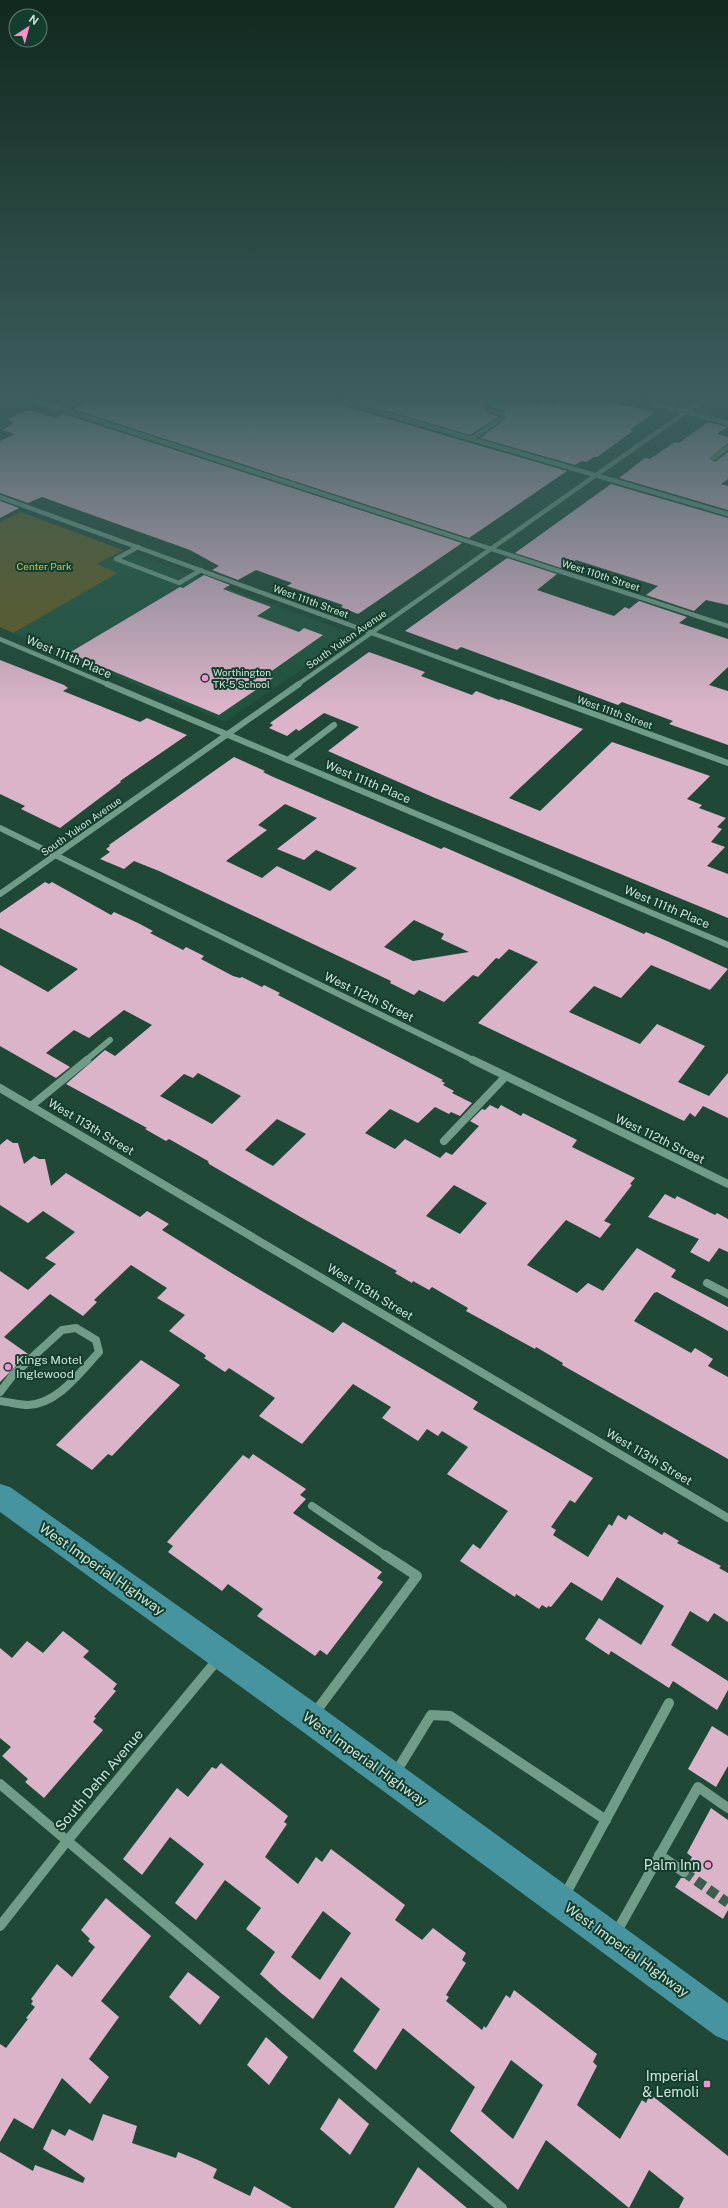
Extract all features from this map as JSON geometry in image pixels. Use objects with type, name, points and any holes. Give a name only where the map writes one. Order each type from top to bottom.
[{"type":"main road","name":"West Imperial Highway","points":[[0,1496],[222,1654],[728,2024]]},
{"type":"street","name":"West 111th Street","points":[[19,503],[728,763]]},
{"type":"street","name":"West 110th Street","points":[[351,503],[728,626]]},
{"type":"street","name":"South Yukon Avenue","points":[[0,894],[556,503]]},
{"type":"street","points":[[691,503],[728,514]]},
{"type":"street","points":[[138,547],[116,559],[179,583],[201,570]]},
{"type":"street","name":"West 111th Place","points":[[0,640],[728,945]]},
{"type":"street","points":[[288,760],[334,724]]},
{"type":"street","name":"West 112th Street","points":[[0,828],[728,1184]]},
{"type":"street","points":[[31,1106],[110,1040]]},
{"type":"street","points":[[444,1141],[506,1076]]},
{"type":"street","name":"West 113th Street","points":[[0,1088],[728,1518]]},
{"type":"street","points":[[707,1283],[728,1294]]},
{"type":"street","points":[[0,1392],[13,1375],[62,1330],[72,1327],[80,1329],[96,1340],[99,1352],[59,1393],[43,1403],[28,1405],[0,1402]]},
{"type":"street","points":[[310,1718],[417,1576],[312,1506]]},
{"type":"street","name":"South Dehn Avenue","points":[[0,1926],[67,1841],[222,1654]]},
{"type":"street","points":[[561,1902],[669,1703]]},
{"type":"street","points":[[392,1778],[431,1716],[450,1716],[606,1820]]},
{"type":"street","points":[[0,1784],[502,2208]]},
{"type":"street","points":[[612,1939],[698,1787],[728,1808]]},
{"type":"street","points":[[659,1855],[684,1872]]},
{"type":"shaded area","name":"Worthington TK-5 School","points":[[123,550],[353,634],[225,722],[13,633],[118,573],[97,565]]},
{"type":"green space","name":"Center Park","points":[[21,512],[123,550],[97,564],[118,573],[13,633],[0,627],[0,522]]},
{"type":"building","points":[[0,503],[6,503],[19,508],[0,518]]},
{"type":"building","points":[[59,503],[339,503],[462,543],[358,614],[341,607],[343,605],[287,586],[292,583],[256,570],[238,580],[212,570],[219,566],[190,550]]},
{"type":"building","points":[[362,503],[520,503],[469,538]]},
{"type":"building","points":[[585,503],[677,503],[728,518],[728,605],[706,600],[694,611],[646,595],[658,586],[576,560],[564,569],[515,553]]},
{"type":"building","points":[[704,503],[728,503],[728,510]]},
{"type":"building","points":[[507,558],[557,574],[537,590],[614,616],[625,607],[629,609],[639,601],[687,617],[679,623],[728,639],[728,667],[709,685],[728,691],[728,745],[669,724],[673,721],[622,702],[618,705],[461,647],[457,650],[405,631]]},
{"type":"building","name":"Worthington TK-5 School","points":[[204,575],[230,585],[223,589],[271,607],[257,616],[299,632],[304,628],[323,635],[266,675],[273,678],[219,715],[69,653],[180,587],[183,588]]},
{"type":"building","points":[[369,652],[425,672],[421,676],[472,695],[476,691],[583,729],[509,798],[540,811],[612,742],[710,776],[687,799],[702,805],[699,808],[726,818],[717,827],[722,829],[711,842],[725,847],[707,866],[728,874],[728,918],[435,798],[328,751],[359,727],[324,713],[299,731],[296,729],[287,736],[269,728],[273,725],[270,723]]},
{"type":"building","points":[[0,660],[64,685],[68,688],[63,691],[140,722],[147,718],[187,735],[120,781],[121,782],[60,828],[21,809],[25,806],[0,794]]},
{"type":"building","points":[[234,757],[265,771],[263,772],[271,776],[441,849],[444,847],[644,934],[646,932],[667,941],[728,969],[710,990],[651,965],[621,998],[594,986],[569,1012],[640,1044],[657,1024],[705,1046],[678,1082],[709,1096],[728,1073],[728,1118],[703,1106],[695,1117],[690,1113],[684,1121],[478,1023],[538,962],[509,949],[499,959],[496,958],[478,977],[473,975],[444,1002],[419,990],[414,995],[390,983],[391,981],[159,871],[134,861],[124,869],[100,859],[110,852],[106,849],[110,846],[109,845]],"holes":[[[285,804],[317,818],[277,849],[304,860],[316,850],[357,868],[330,891],[277,866],[262,878],[226,861],[267,830],[258,825]],[[414,920],[444,934],[441,939],[469,952],[413,961],[384,947]]]},
{"type":"building","points":[[45,882],[49,884],[52,882],[111,915],[114,912],[153,931],[150,933],[183,950],[186,947],[204,956],[201,959],[233,976],[240,978],[242,977],[262,987],[264,985],[280,993],[278,995],[443,1080],[441,1081],[445,1083],[443,1085],[454,1091],[452,1093],[472,1103],[460,1116],[451,1112],[449,1114],[435,1107],[418,1123],[390,1109],[365,1133],[395,1149],[405,1139],[440,1158],[446,1152],[452,1155],[479,1126],[470,1121],[482,1109],[485,1110],[490,1105],[498,1109],[501,1105],[521,1116],[523,1113],[577,1140],[572,1147],[635,1178],[630,1184],[632,1185],[604,1221],[611,1224],[600,1238],[566,1220],[527,1265],[577,1293],[588,1283],[603,1291],[637,1248],[676,1270],[671,1277],[728,1307],[728,1331],[657,1292],[654,1293],[634,1321],[691,1353],[695,1348],[713,1359],[708,1366],[728,1377],[728,1459],[562,1365],[563,1363],[536,1347],[535,1349],[466,1311],[468,1308],[432,1287],[429,1290],[413,1281],[412,1283],[395,1273],[397,1271],[209,1164],[208,1161],[169,1139],[166,1141],[145,1129],[147,1128],[66,1084],[105,1050],[115,1056],[152,1025],[124,1010],[89,1038],[74,1030],[46,1053],[70,1067],[56,1078],[0,1046],[0,965],[48,992],[78,969],[0,928],[0,913]],"holes":[[[198,1073],[241,1096],[212,1124],[160,1096],[184,1074],[193,1078]],[[277,1119],[306,1134],[273,1166],[245,1150]],[[454,1185],[487,1203],[460,1234],[426,1216]]]},
{"type":"building","points":[[7,1139],[13,1143],[18,1143],[24,1164],[34,1156],[39,1159],[45,1159],[51,1186],[66,1173],[140,1217],[147,1211],[169,1224],[162,1230],[233,1274],[333,1333],[343,1322],[478,1402],[473,1409],[593,1478],[575,1503],[570,1500],[551,1527],[556,1530],[553,1535],[588,1557],[609,1524],[612,1526],[618,1515],[626,1520],[629,1515],[662,1535],[664,1532],[679,1541],[677,1543],[721,1566],[719,1568],[728,1573],[728,1622],[714,1613],[708,1622],[690,1611],[671,1645],[728,1681],[728,1690],[717,1710],[673,1681],[669,1688],[611,1651],[609,1655],[585,1639],[599,1618],[641,1645],[664,1606],[617,1577],[602,1601],[571,1582],[551,1607],[548,1606],[547,1608],[542,1605],[539,1609],[516,1594],[515,1597],[460,1561],[473,1544],[480,1549],[508,1511],[447,1474],[468,1447],[442,1431],[438,1436],[427,1429],[418,1441],[382,1418],[391,1407],[353,1384],[302,1444],[259,1416],[275,1398],[229,1368],[225,1372],[204,1358],[206,1356],[204,1354],[169,1331],[185,1315],[157,1298],[167,1288],[131,1265],[94,1300],[97,1302],[83,1316],[50,1294],[4,1337],[28,1354],[0,1382],[0,1271],[28,1290],[56,1264],[45,1258],[75,1232],[43,1211],[28,1223],[0,1205],[0,1145]]},
{"type":"building","points":[[665,1194],[675,1199],[677,1196],[715,1215],[717,1213],[728,1219],[728,1252],[719,1248],[709,1262],[690,1252],[699,1239],[648,1217]]},
{"type":"building","points":[[141,1360],[180,1385],[112,1456],[108,1454],[92,1470],[56,1445]]},
{"type":"building","points":[[253,1454],[306,1489],[300,1495],[306,1499],[293,1513],[382,1572],[377,1578],[383,1582],[327,1655],[320,1650],[315,1656],[257,1616],[263,1609],[228,1584],[222,1591],[168,1552],[173,1546],[167,1542],[243,1455],[249,1459]]},
{"type":"building","points":[[63,1631],[89,1651],[83,1657],[117,1684],[113,1689],[116,1691],[94,1717],[96,1718],[93,1722],[103,1730],[44,1798],[25,1782],[28,1779],[2,1756],[11,1747],[0,1738],[0,1648],[12,1658],[27,1641],[43,1653]]},
{"type":"building","points":[[712,1726],[728,1736],[728,1766],[716,1787],[688,1769]]},
{"type":"building","points":[[221,1763],[288,1816],[284,1822],[287,1824],[265,1857],[298,1884],[316,1857],[322,1862],[331,1849],[405,1905],[395,1920],[422,1940],[433,1928],[466,1953],[462,1960],[466,1963],[446,1995],[449,1997],[446,2001],[482,2030],[484,2026],[486,2028],[506,1995],[510,1998],[514,1990],[597,2054],[593,2062],[597,2066],[577,2105],[620,2139],[642,2100],[646,2103],[650,2094],[728,2156],[728,2208],[679,2208],[684,2198],[649,2170],[629,2208],[546,2140],[518,2190],[450,2131],[475,2087],[403,2028],[376,2070],[353,2051],[380,2009],[341,1977],[313,2019],[281,1993],[260,1974],[275,1952],[246,1929],[261,1908],[225,1880],[196,1920],[175,1903],[204,1864],[170,1837],[142,1875],[123,1859],[177,1788],[188,1797],[212,1767],[216,1769]],"holes":[[[323,1911],[351,1933],[320,1980],[291,1957]],[[511,2060],[543,2085],[513,2139],[481,2111]]]},
{"type":"building","name":"Palm Inn","points":[[711,1808],[728,1820],[728,1910],[723,1919],[675,1887],[681,1878],[687,1878],[690,1875],[690,1869],[687,1866],[692,1857],[687,1853]]},
{"type":"building","points":[[106,1898],[151,1936],[101,2001],[119,2017],[89,2059],[109,2077],[90,2104],[62,2078],[33,2129],[14,2118],[0,2142],[0,2044],[6,2048],[28,2019],[26,2018],[35,2007],[31,2004],[33,2001],[31,1999],[57,1964],[72,1977],[95,1947],[88,1941],[90,1939],[81,1930]]},
{"type":"building","points":[[188,1972],[220,1997],[200,2025],[169,1997]]},
{"type":"building","points":[[266,2037],[288,2057],[269,2085],[247,2065]]},
{"type":"building","points":[[339,2098],[369,2124],[350,2155],[320,2129]]},
{"type":"building","points":[[103,2114],[137,2126],[132,2143],[176,2158],[178,2152],[198,2160],[217,2169],[213,2178],[250,2196],[254,2186],[292,2208],[0,2208],[0,2152],[33,2171],[35,2165],[83,2183],[85,2178],[43,2149],[52,2129],[65,2136],[69,2129],[93,2141]]},
{"type":"building","points":[[418,2167],[467,2208],[394,2208]]},
{"type":"tunnel","points":[[684,1872],[728,1903]]},
{"type":"place","name":"Worthington TK-5 School","points":[[205,678]]},
{"type":"place","name":"Kings Motel Inglewood","points":[[8,1367]]},
{"type":"place","name":"Palm Inn","points":[[708,1865]]},
{"type":"place","name":"Imperial & Lemoli","points":[[707,2084]]}]
